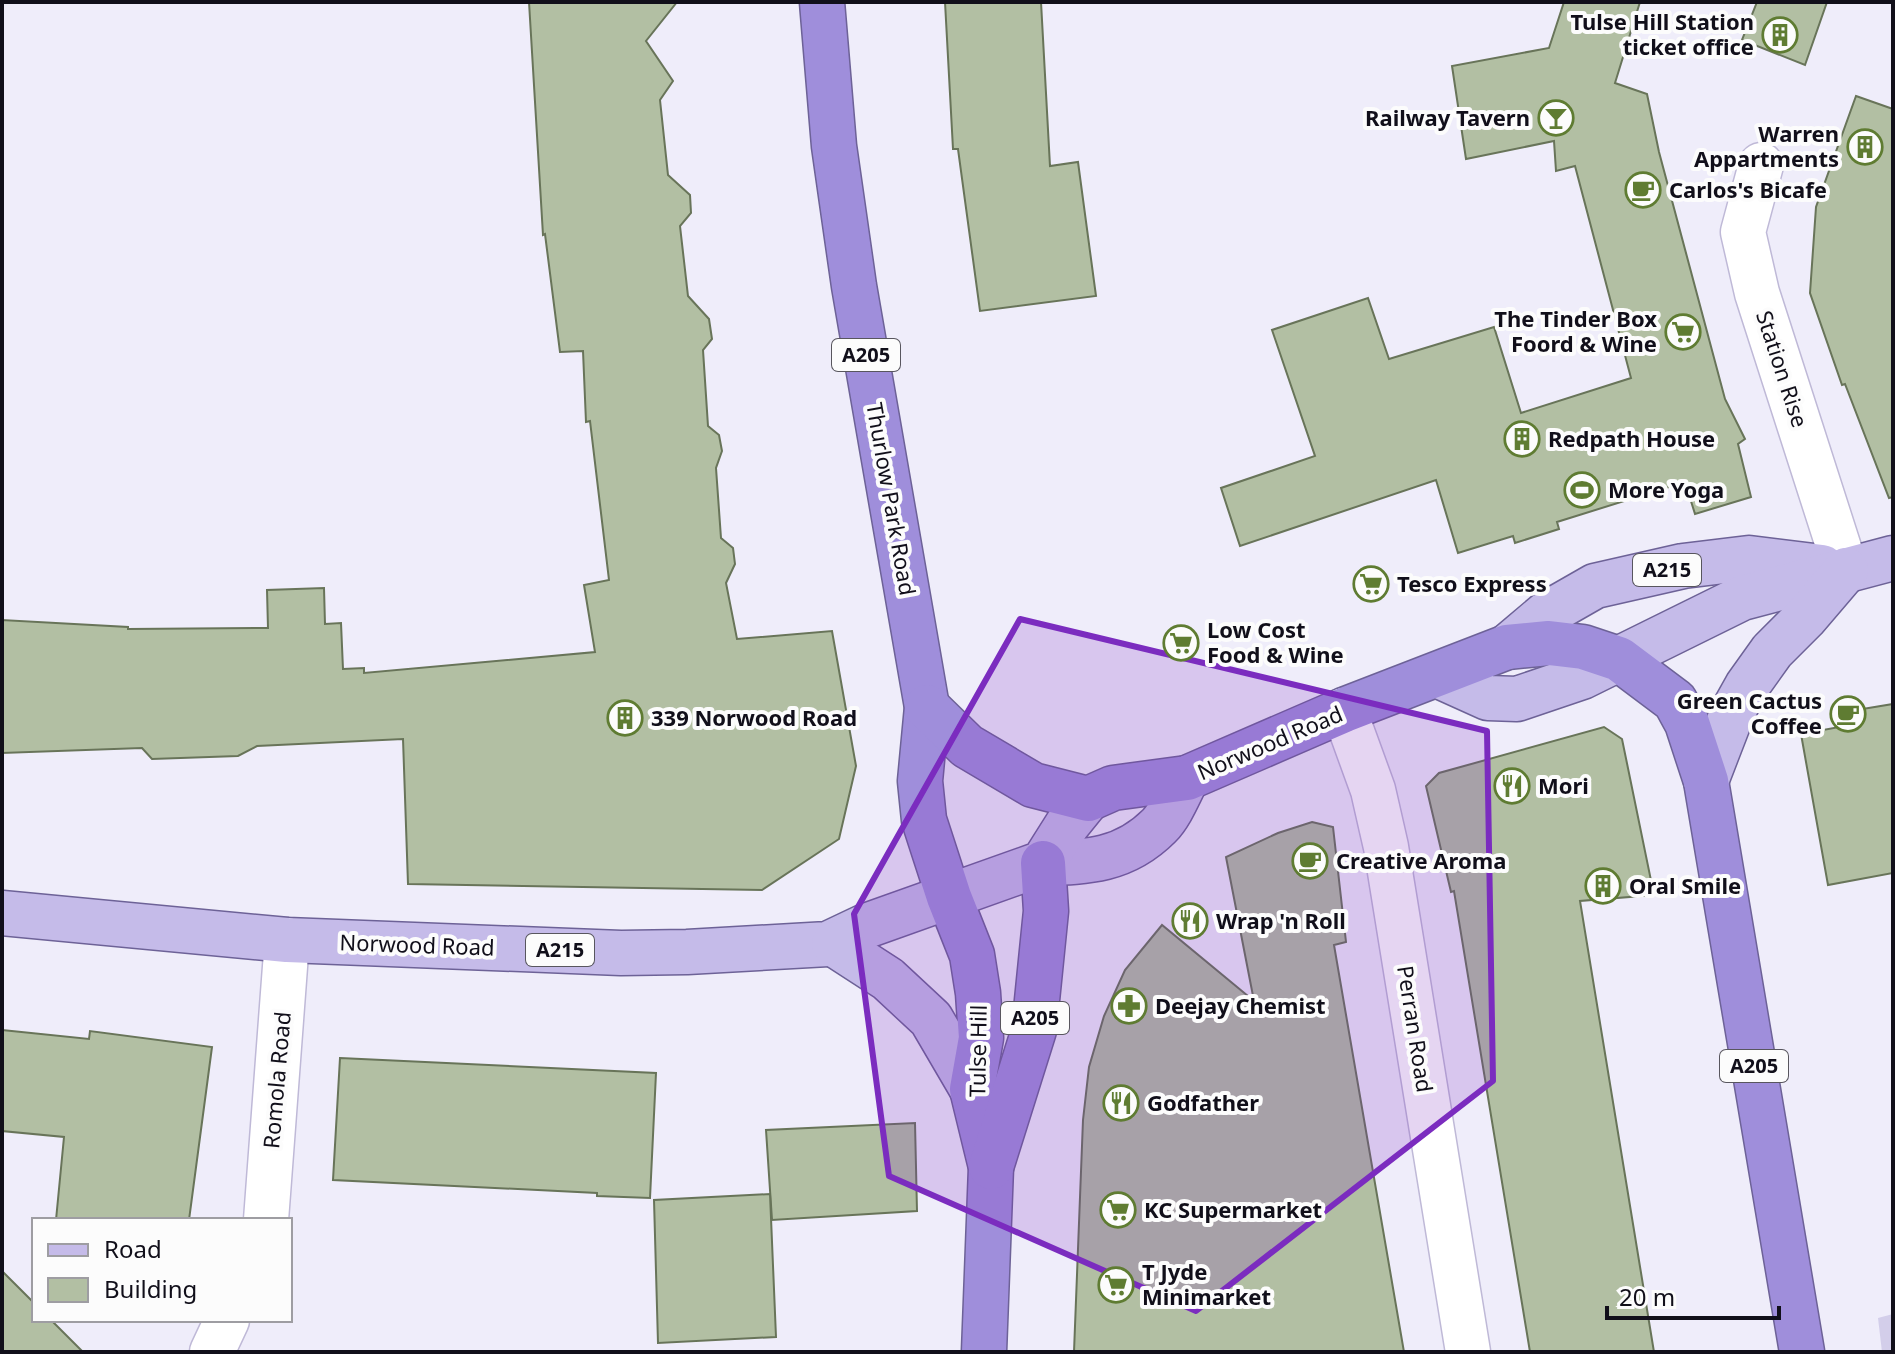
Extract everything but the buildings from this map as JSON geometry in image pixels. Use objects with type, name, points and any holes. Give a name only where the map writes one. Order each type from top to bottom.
[{"type":"highway","name":"Thurlow Park Road","points":[[822,2],[834,146],[854,286],[927,707],[920,781],[924,820],[949,897]]},
{"type":"highway","name":"Norwood Road","points":[[1088,799],[1113,788],[1187,778],[1344,710],[1507,647],[1549,643],[1583,647],[1619,659]]},
{"type":"highway","name":"A205","points":[[1619,659],[1675,701],[1687,723],[1706,781],[1802,1352]]},
{"type":"highway","points":[[927,707],[967,746],[1033,785],[1088,799]]},
{"type":"highway","name":"A205","points":[[991,1167],[1033,1034],[1046,911],[1043,863]]},
{"type":"highway","name":"Tulse Hill","points":[[949,897],[972,955],[978,993],[981,1038],[972,1089],[991,1167],[984,1352]]},
{"type":"main road","name":"Norwood Road","points":[[1507,647],[1546,614],[1582,593],[1595,586],[1624,579],[1683,566],[1749,558],[1846,570],[1893,558]]},
{"type":"main road","points":[[1437,675],[1488,698],[1517,699],[1582,677],[1742,598],[1846,570]]},
{"type":"main road","points":[[1706,781],[1733,711],[1747,686],[1772,651],[1846,570]]},
{"type":"main road","name":"Norwood Road","points":[[2,913],[287,940],[621,953],[834,944],[866,926],[1043,863],[1095,861],[1131,847],[1160,825],[1187,778]]},
{"type":"main road","points":[[1043,863],[1088,799]]},
{"type":"main road","points":[[834,944],[888,979],[931,1019],[972,1089]]},
{"type":"street","name":"Station Rise","points":[[1761,165],[1743,232],[1757,293],[1846,570]]},
{"type":"street","name":"Perran Road","points":[[1344,710],[1373,790],[1386,847],[1468,1352]]},
{"type":"street","name":"Romola Road","points":[[266,1218],[287,940]]},
{"type":"street","points":[[212,1352],[226,1322]]},
{"type":"highlighted area","points":[[1020,619],[1487,731],[1493,1081],[1196,1311],[889,1176],[854,914]]},
{"type":"shaded area","points":[[1893,1314],[1893,1352],[1882,1352],[1878,1318]]},
{"type":"place","name":"Tulse Hill Station ticket office","points":[[1780,35]]},
{"type":"place","name":"Railway Tavern","points":[[1556,118]]},
{"type":"place","name":"Warren Appartments","points":[[1865,147]]},
{"type":"place","name":"Carlos's Bicafe","points":[[1643,190]]},
{"type":"place","name":"The Tinder Box Foord & Wine","points":[[1683,332]]},
{"type":"place","name":"Redpath House","points":[[1522,439]]},
{"type":"place","name":"More Yoga","points":[[1582,490]]},
{"type":"place","name":"Tesco Express","points":[[1371,584]]},
{"type":"place","name":"Low Cost Food & Wine","points":[[1181,643]]},
{"type":"place","name":"Green Cactus Coffee","points":[[1848,714]]},
{"type":"place","name":"339 Norwood Road","points":[[625,718]]},
{"type":"place","name":"Mori","points":[[1512,786]]},
{"type":"place","name":"Creative Aroma","points":[[1310,861]]},
{"type":"place","name":"Oral Smile","points":[[1603,886]]},
{"type":"place","name":"Wrap 'n Roll","points":[[1190,921]]},
{"type":"place","name":"Deejay Chemist","points":[[1129,1006]]},
{"type":"place","name":"Godfather","points":[[1121,1103]]},
{"type":"place","name":"KC Supermarket","points":[[1118,1210]]},
{"type":"place","name":"T Jyde Minimarket","points":[[1116,1285]]}]
